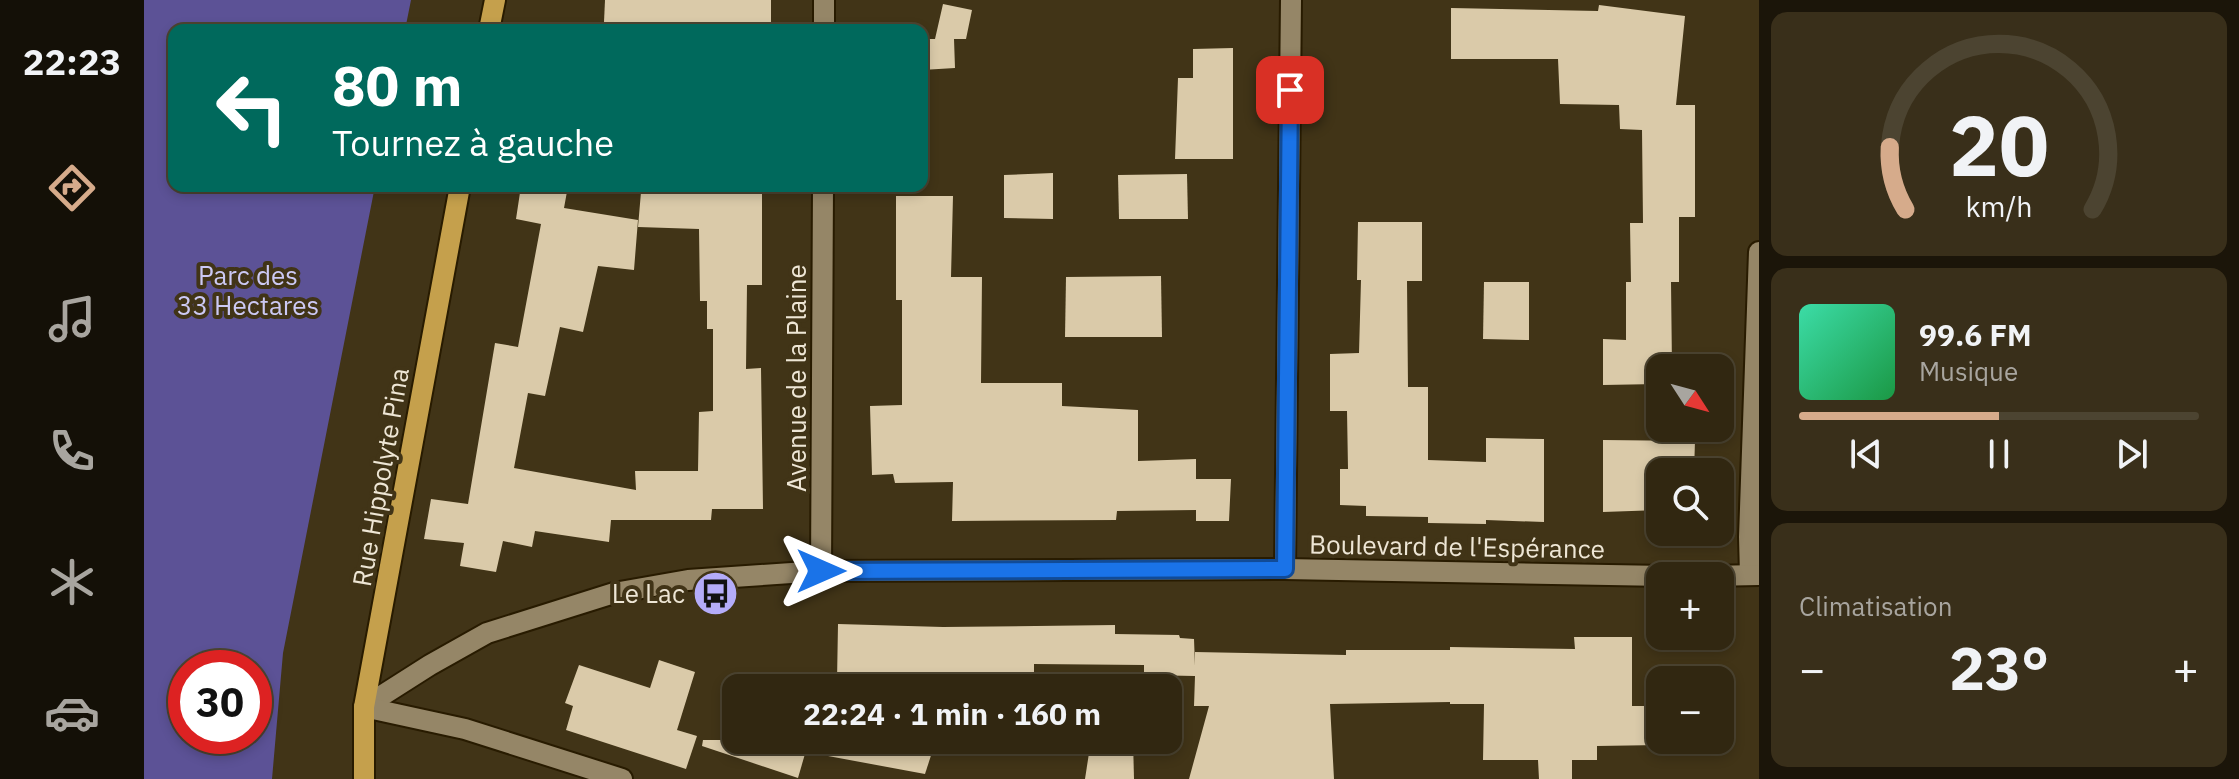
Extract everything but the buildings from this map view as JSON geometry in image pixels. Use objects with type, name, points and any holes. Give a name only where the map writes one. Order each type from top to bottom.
[{"type":"main road","points":[[490,24],[495,0]]},
{"type":"main road","name":"Rue Hippolyte Pina","points":[[364,779],[364,707],[459,192]]},
{"type":"street","points":[[824,0],[824,24]]},
{"type":"street","points":[[1285,569],[1291,0]]},
{"type":"street","name":"Avenue de la Plaine","points":[[821,571],[823,192]]},
{"type":"street","points":[[1734,575],[1754,575],[1749,521],[1759,252]]},
{"type":"street","name":"Boulevard de l'Espérance","points":[[364,707],[487,633],[614,593],[688,580],[821,571],[1285,569],[1646,576]]},
{"type":"street","points":[[364,707],[465,729],[622,779]]},
{"type":"green space","name":"Parc des 33 Hectares","points":[[144,0],[411,0],[406,24],[168,24],[168,192],[374,192],[283,653],[272,779],[144,779]]},
{"type":"place","name":"Le Lac","points":[[716,593]]},
{"type":"route","points":[[821,571],[1285,569],[1290,90]]}]
